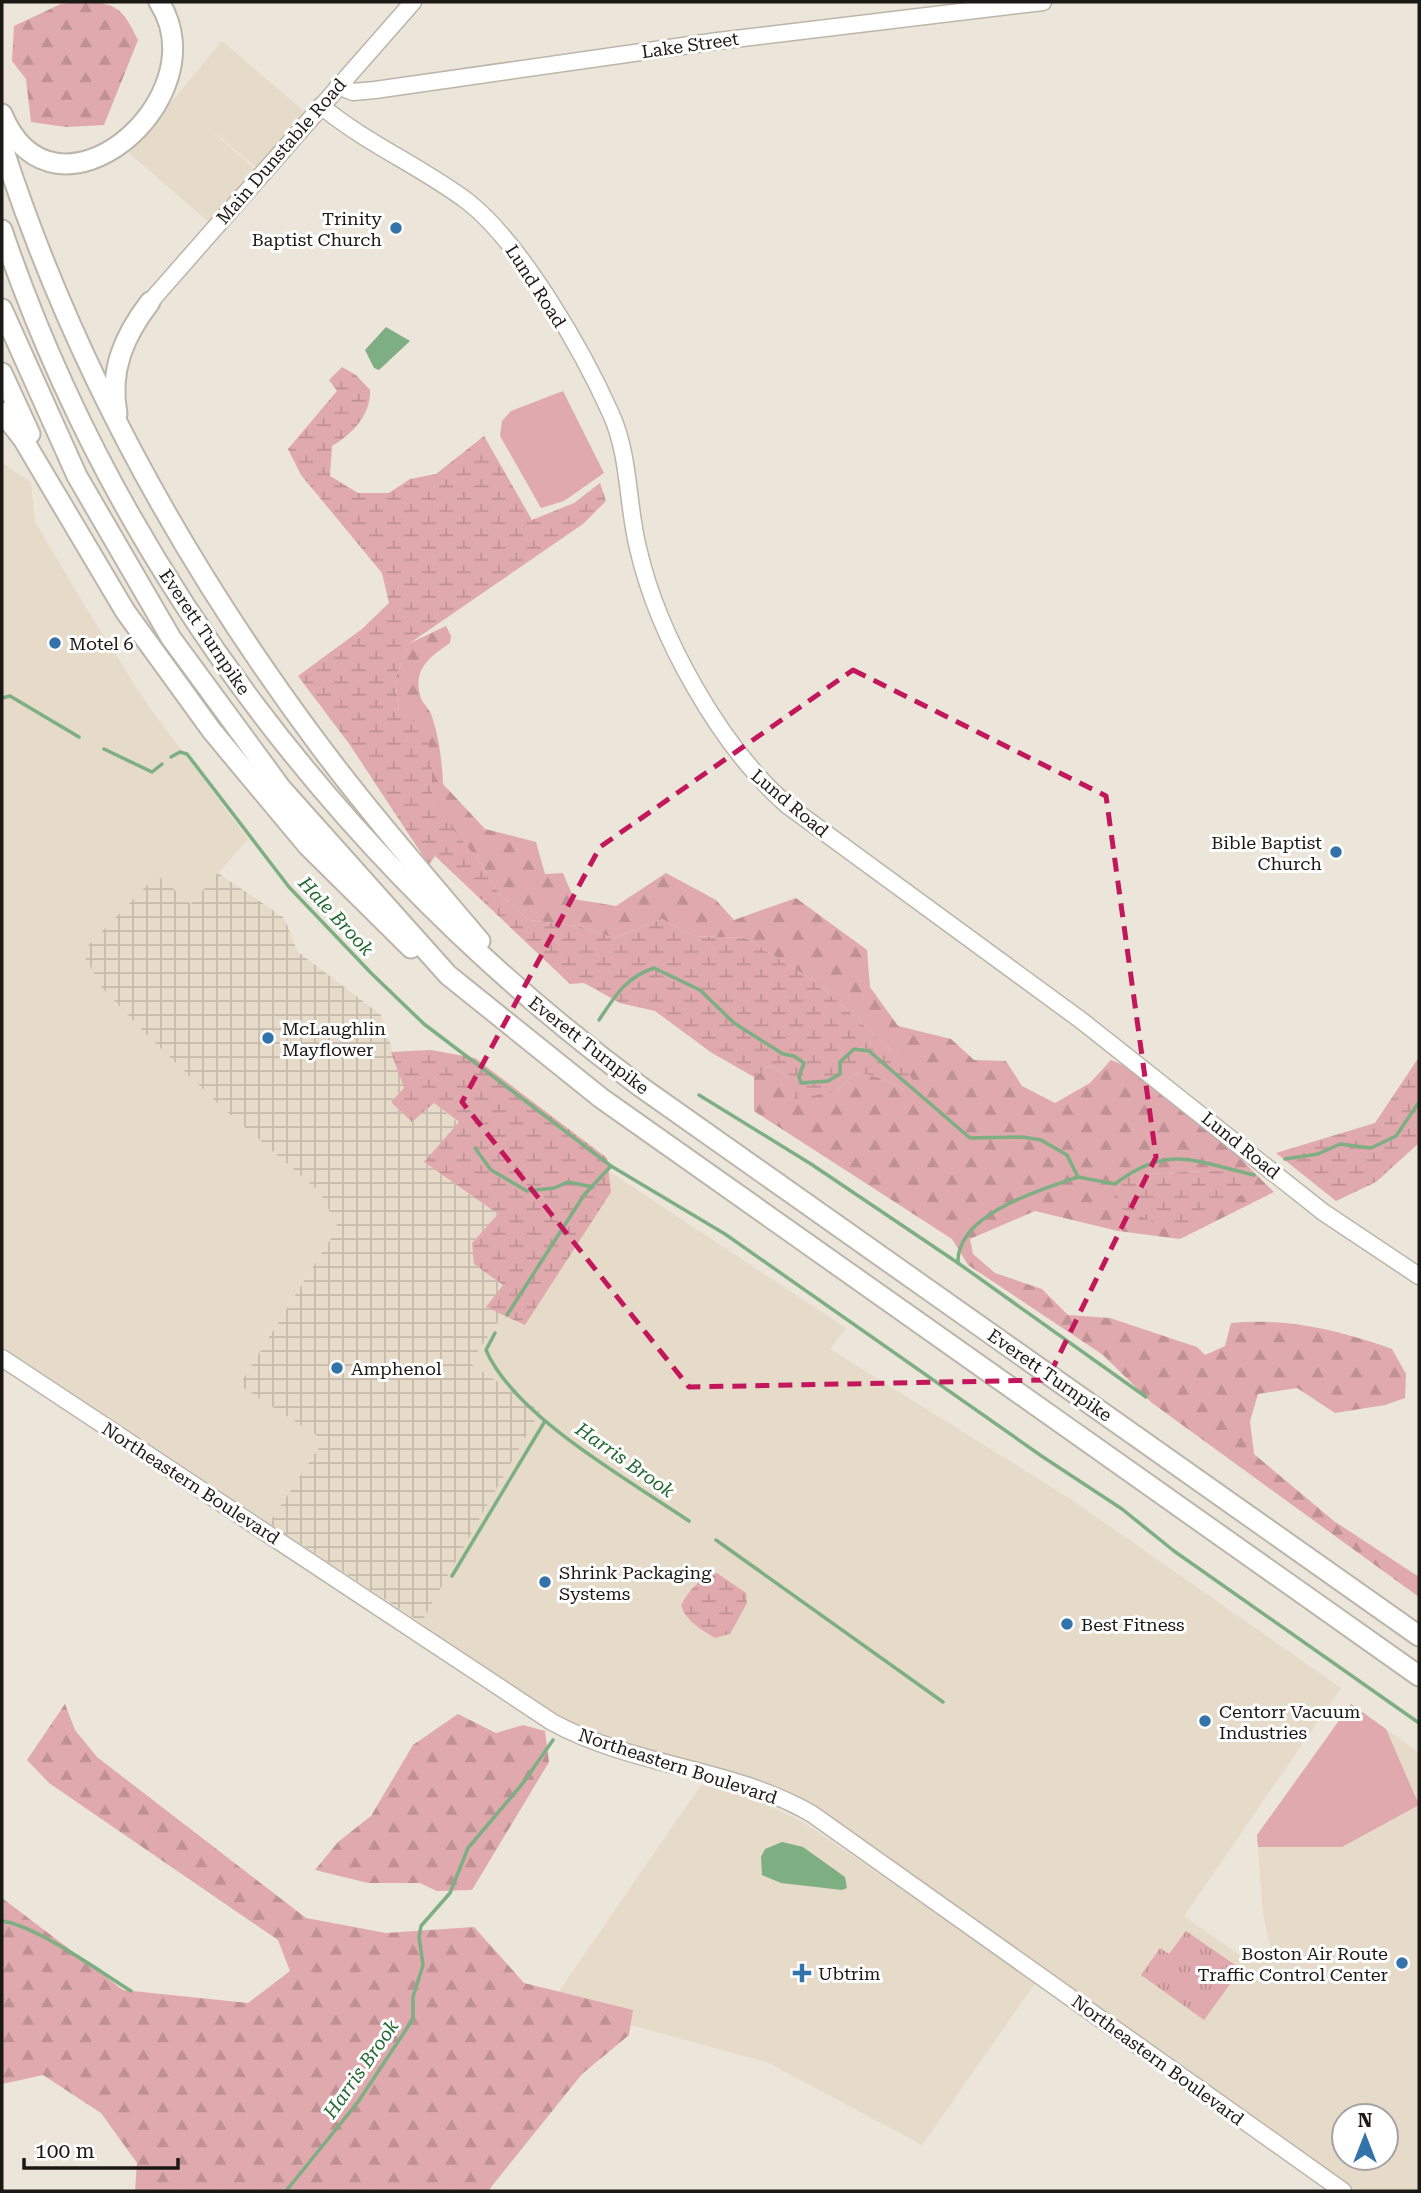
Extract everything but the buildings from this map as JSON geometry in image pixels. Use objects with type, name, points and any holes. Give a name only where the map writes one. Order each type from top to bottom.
[{"type":"highway","points":[[2,114],[21,143],[51,161],[86,162],[115,150],[138,129],[152,110],[170,69],[171,32],[159,2]]},
{"type":"highway","points":[[2,145],[59,298],[124,435],[195,561],[292,709],[358,795],[525,995]]},
{"type":"highway","name":"Everett Turnpike","points":[[2,230],[44,341],[91,442],[144,540],[204,635],[292,754],[365,839],[442,920],[525,995],[641,1087],[1419,1636]]},
{"type":"highway","points":[[124,435],[115,402],[117,364],[128,333],[150,302]]},
{"type":"highway","name":"Everett Turnpike","points":[[2,309],[77,476],[178,648],[281,788],[448,975],[601,1098],[1419,1676]]},
{"type":"highway","points":[[2,373],[89,554]]},
{"type":"highway","points":[[2,412],[23,439],[89,554],[167,672],[274,808],[385,925],[412,950],[448,975]]},
{"type":"street","name":"Main Dunstable Road","points":[[150,302],[413,2]]},
{"type":"street","name":"Lake Street","points":[[338,86],[353,92],[387,89],[718,41],[1044,2]]},
{"type":"street","name":"Lund Road","points":[[321,106],[479,211],[507,241],[536,282],[613,417],[623,453],[638,549],[671,639],[702,698],[751,772],[798,813],[1116,1047],[1323,1212],[1419,1276]]},
{"type":"street","name":"Northeastern Boulevard","points":[[2,1358],[552,1722],[609,1747],[753,1786],[812,1814],[1343,2191]]},
{"type":"highlighted area","points":[[853,670],[1106,796],[1156,1157],[1047,1380],[689,1387],[462,1102],[600,847]]},
{"type":"shaded area","points":[[222,41],[306,113],[258,169],[197,118],[256,170],[210,223],[129,153]]},
{"type":"shaded area","points":[[386,327],[410,341],[379,370],[374,368],[365,350]]},
{"type":"shaded area","points":[[2,463],[31,482],[35,522],[86,608],[149,707],[248,839],[191,904],[157,876],[226,1111],[319,1191],[338,1227],[239,1384],[324,1440],[269,1523],[2,1346]]},
{"type":"shaded area","name":"Amphenol","points":[[218,873],[284,918],[298,952],[381,1015],[404,1088],[391,1102],[412,1122],[434,1103],[459,1123],[424,1162],[498,1214],[472,1243],[517,1294],[470,1363],[540,1411],[421,1623],[269,1523],[324,1440],[239,1385],[338,1227],[319,1191],[226,1111],[152,1040],[103,989],[82,952],[157,875],[191,904]]},
{"type":"shaded area","points":[[604,1168],[846,1328],[830,1349],[1072,1500],[1341,1688],[1184,1916],[1251,1963],[1273,1959],[1263,1913],[1257,1835],[1351,1704],[1419,1753],[1419,2191],[1357,2191],[1330,2172],[1400,2172],[1400,2102],[1330,2102],[1330,2172],[1179,2065],[1196,2040],[1178,2065],[797,1797],[726,1771],[591,1733],[541,1706],[446,1644],[421,1623],[540,1411],[470,1363]]},
{"type":"shaded area","points":[[701,1785],[754,1799],[803,1822],[1036,1982],[922,2145],[769,2063],[551,2003]]},
{"type":"shaded area","points":[[782,1842],[803,1847],[845,1877],[847,1888],[842,1890],[781,1883],[762,1875],[761,1857],[765,1849]]},
{"type":"green space","points":[[101,3],[116,9],[127,20],[138,40],[104,125],[66,127],[31,122],[26,79],[12,61],[14,26],[61,4]]},
{"type":"green space","points":[[342,367],[356,375],[370,390],[364,416],[347,436],[332,446],[330,476],[358,493],[389,493],[410,479],[436,474],[484,436],[532,520],[574,503],[600,483],[606,501],[583,524],[410,643],[395,679],[399,713],[425,728],[432,765],[432,804],[481,863],[500,895],[529,920],[578,926],[614,938],[662,919],[693,936],[746,938],[817,983],[899,1057],[915,1084],[905,1090],[884,1079],[857,1072],[835,1092],[794,1099],[785,1075],[770,1065],[754,1077],[712,1053],[655,1011],[620,1003],[584,983],[570,984],[435,856],[429,865],[350,745],[298,676],[362,629],[389,603],[382,573],[301,475],[288,449],[337,391],[329,380]]},
{"type":"green space","points":[[563,391],[604,473],[564,501],[541,508],[500,436],[502,421],[511,411]]},
{"type":"green space","points":[[446,626],[451,636],[450,643],[436,653],[421,670],[418,686],[436,731],[443,784],[485,829],[536,842],[545,874],[563,873],[574,899],[616,906],[666,873],[716,900],[734,920],[796,898],[867,950],[870,987],[898,1026],[951,1039],[974,1060],[1006,1061],[1022,1086],[1055,1103],[1090,1083],[1111,1060],[1157,1085],[1218,1136],[1274,1192],[1180,1239],[1118,1231],[1035,1211],[970,1239],[973,1254],[995,1273],[1042,1289],[1068,1315],[1110,1318],[1197,1347],[1205,1355],[1225,1346],[1231,1323],[1253,1322],[1313,1327],[1392,1349],[1406,1374],[1405,1398],[1385,1405],[1335,1413],[1297,1388],[1258,1394],[1250,1421],[1254,1454],[1334,1521],[1419,1577],[1419,1597],[1152,1403],[1103,1355],[968,1265],[952,1239],[754,1111],[754,1077],[770,1065],[785,1075],[835,1092],[857,1072],[884,1079],[905,1090],[899,1057],[817,983],[746,938],[693,936],[662,919],[614,938],[578,926],[529,920],[500,895],[481,863],[432,804],[432,765],[399,713],[395,679],[410,643]],"holes":[[[1204,1171],[1242,1194],[1218,1208],[1123,1175]]]},
{"type":"green space","points":[[431,1050],[475,1058],[607,1158],[611,1192],[525,1325],[486,1307],[503,1285],[474,1264],[472,1243],[498,1214],[424,1162],[459,1122],[434,1103],[412,1122],[391,1102],[404,1088],[391,1052]]},
{"type":"green space","points":[[1419,1057],[1419,1143],[1376,1182],[1336,1201],[1276,1153],[1375,1123]]},
{"type":"green space","points":[[1245,1171],[1250,1179],[1246,1192],[1190,1225],[1166,1227],[1122,1209],[1112,1193],[1116,1181],[1123,1175]]},
{"type":"green space","points":[[717,1573],[746,1593],[747,1603],[730,1634],[715,1638],[690,1621],[681,1605],[696,1585]]},
{"type":"green space","points":[[65,1704],[75,1730],[97,1757],[306,1918],[386,1933],[474,1927],[524,1983],[633,2010],[629,2035],[582,2074],[488,2191],[135,2191],[137,2163],[101,2113],[43,2075],[2,2084],[2,1898],[123,1990],[248,2003],[290,1971],[278,1940],[49,1783],[27,1760]]},
{"type":"green space","points":[[1351,1704],[1386,1729],[1419,1805],[1342,1847],[1258,1847],[1257,1835]]},
{"type":"green space","points":[[458,1714],[496,1733],[523,1725],[545,1731],[549,1762],[472,1890],[437,1891],[420,1883],[368,1883],[315,1870],[338,1842],[371,1816],[413,1745]]},
{"type":"green space","points":[[1186,1931],[1241,1969],[1204,2020],[1141,1975],[1160,1948],[1169,1954]]},
{"type":"waterway","name":"Hale Brook","points":[[2,698],[10,696],[79,737]]},
{"type":"waterway","name":"Hale Brook","points":[[104,749],[152,772],[162,764]]},
{"type":"waterway","name":"Hale Brook","points":[[171,757],[180,752],[187,754],[289,887],[424,1024],[611,1166],[584,1195],[507,1315]]},
{"type":"waterway","points":[[599,1020],[616,995],[629,982],[654,968],[700,990],[734,1023],[783,1054],[794,1056],[804,1063],[799,1076],[801,1083],[828,1081],[840,1074],[840,1062],[854,1049],[869,1051],[970,1138],[1023,1137],[1041,1140],[1067,1155],[1078,1177],[1115,1184],[1151,1163],[1183,1159],[1254,1175]]},
{"type":"waterway","points":[[699,1095],[811,1164],[958,1263]]},
{"type":"waterway","points":[[1285,1159],[1318,1154],[1340,1144],[1371,1148],[1396,1136],[1419,1102]]},
{"type":"waterway","points":[[475,1148],[491,1170],[527,1191],[554,1188],[568,1182],[593,1187]]},
{"type":"waterway","points":[[611,1166],[725,1234],[1043,1457],[1122,1509],[1174,1551],[1419,1723]]},
{"type":"waterway","points":[[1078,1177],[1023,1197],[985,1218],[971,1231],[961,1246],[958,1263],[1146,1397]]},
{"type":"waterway","name":"Harris Brook","points":[[495,1333],[486,1350],[501,1375],[522,1399],[547,1423],[606,1467],[689,1521]]},
{"type":"waterway","points":[[452,1576],[545,1421]]},
{"type":"waterway","points":[[716,1540],[943,1702]]},
{"type":"waterway","name":"Harris Brook","points":[[286,2191],[358,2102],[413,2019],[413,1997],[423,1965],[419,1937],[421,1926],[450,1893],[468,1848],[523,1783],[553,1740]]},
{"type":"waterway","points":[[2,1921],[50,1940],[131,1991]]},
{"type":"place","name":"Trinity Baptist Church","points":[[396,228]]},
{"type":"place","name":"Motel 6","points":[[55,643]]},
{"type":"place","name":"Bible Baptist Church","points":[[1336,852]]},
{"type":"place","name":"McLaughlin Mayflower","points":[[268,1038]]},
{"type":"place","name":"Amphenol","points":[[337,1368]]},
{"type":"place","name":"Shrink Packaging Systems","points":[[545,1582]]},
{"type":"place","name":"Best Fitness","points":[[1067,1624]]},
{"type":"place","name":"Centorr Vacuum Industries","points":[[1205,1721]]},
{"type":"place","name":"Boston Air Route Traffic Control Center","points":[[1402,1963]]},
{"type":"place","name":"Ubtrim","points":[[802,1973]]}]
